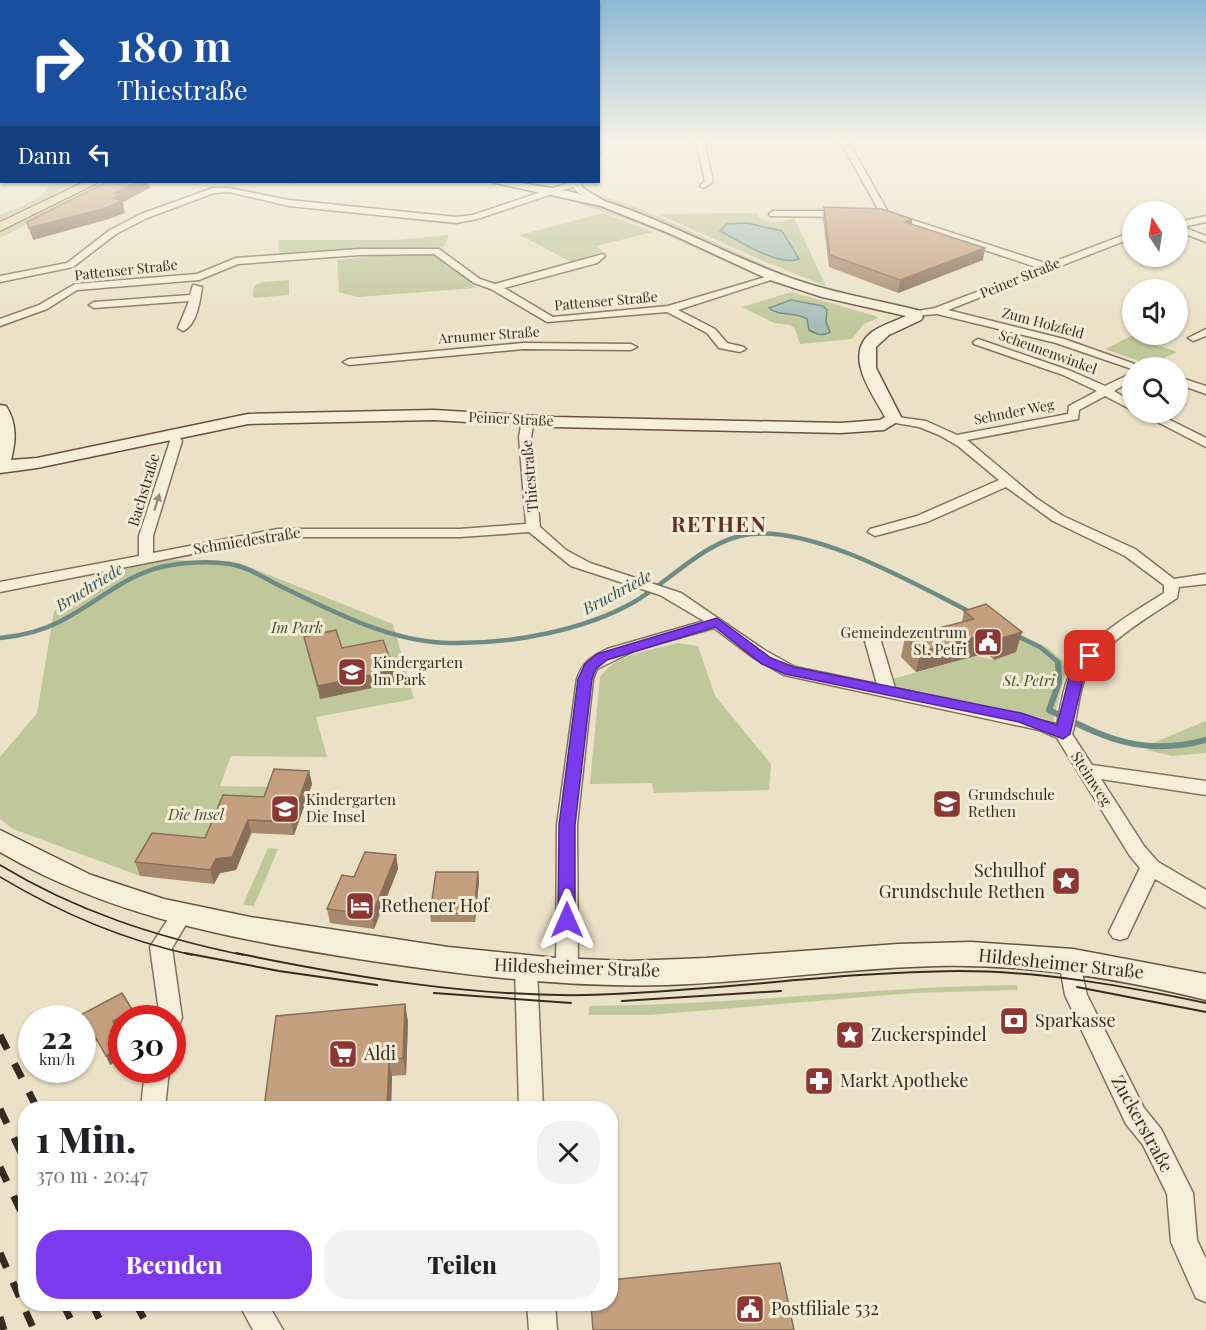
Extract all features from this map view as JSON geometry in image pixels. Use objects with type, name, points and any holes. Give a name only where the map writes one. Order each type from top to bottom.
[{"type":"main road","points":[[32,212],[45,203]]},
{"type":"main road","points":[[0,227],[50,203]]},
{"type":"street","points":[[0,279],[56,268],[76,261],[113,232],[144,216],[177,203]]},
{"type":"street","points":[[299,203],[458,220],[514,203]]},
{"type":"street","points":[[601,203],[658,224],[775,277],[913,317]]},
{"type":"street","points":[[879,203],[885,214]]},
{"type":"street","points":[[773,214],[851,214]]},
{"type":"street","points":[[874,214],[885,214],[1046,267]]},
{"type":"street","points":[[1188,224],[1206,219]]},
{"type":"street","points":[[1188,231],[1206,239]]},
{"type":"street","name":"Peiner Straße","points":[[0,467],[37,463],[248,419],[434,415],[528,420],[841,428],[884,425],[894,419],[872,381],[868,351],[875,338],[913,317],[937,311],[1122,239]]},
{"type":"street","name":"Pattenser Straße","points":[[0,323],[36,310],[75,287],[199,277],[236,261],[426,250],[443,254],[477,281],[495,288],[551,320],[669,309],[775,277]]},
{"type":"street","points":[[495,288],[594,261],[600,256]]},
{"type":"street","points":[[56,268],[73,276],[75,287]]},
{"type":"street","points":[[183,328],[194,304],[199,277]]},
{"type":"street","name":"Peiner Straße","points":[[847,298],[893,314],[913,317]]},
{"type":"street","points":[[95,309],[194,304]]},
{"type":"street","points":[[669,309],[711,332],[723,346],[740,349]]},
{"type":"street","name":"Zum Holzfeld","points":[[937,311],[1060,341],[1122,362]]},
{"type":"street","points":[[535,347],[538,328],[551,320]]},
{"type":"street","points":[[1199,344],[1206,332]]},
{"type":"street","name":"Scheunenwinkel","points":[[978,342],[1018,358],[1033,360],[1122,401]]},
{"type":"street","name":"Arnumer Straße","points":[[349,362],[535,347],[631,347]]},
{"type":"street","points":[[1106,392],[1122,382]]},
{"type":"street","points":[[1188,384],[1206,390]]},
{"type":"street","name":"Sehnder Weg","points":[[959,438],[1074,416],[1073,409],[1106,392]]},
{"type":"street","points":[[0,410],[6,422],[7,434],[0,467]]},
{"type":"street","points":[[894,419],[920,421],[959,438],[1052,516],[1136,555],[1171,584],[1172,595],[1138,617],[1090,656],[1077,674],[1066,725]]},
{"type":"street","name":"Thiestraße","points":[[528,420],[525,437],[533,528],[566,557],[582,566],[647,582],[663,590],[702,610],[767,661],[790,671],[1044,724],[1066,725]]},
{"type":"street","points":[[1166,423],[1206,443]]},
{"type":"street","name":"Bachstraße","points":[[146,558],[147,536],[176,441],[171,434]]},
{"type":"street","points":[[875,532],[922,519],[1008,481]]},
{"type":"street","name":"Schmiedestraße","points":[[0,587],[297,531],[460,533],[533,528]]},
{"type":"street","points":[[1171,584],[1206,579]]},
{"type":"street","points":[[567,971],[567,825],[585,679],[589,667],[602,657],[627,648],[717,622]]},
{"type":"street","points":[[872,638],[886,690]]},
{"type":"street","name":"Steinweg","points":[[1066,725],[1087,771],[1137,851],[1150,867],[1206,900]]},
{"type":"street","points":[[1087,771],[1206,788]]},
{"type":"street","name":"Hildesheimer Straße","points":[[0,840],[84,885],[181,916],[237,928],[411,955],[526,968],[630,973],[939,954],[994,955],[1070,961],[1151,973],[1206,987]]},
{"type":"street","points":[[1120,932],[1150,867]]},
{"type":"street","points":[[169,1005],[161,947],[181,916]]},
{"type":"street","name":"Zuckerstraße","points":[[1070,961],[1076,995],[1135,1116],[1152,1137],[1180,1193],[1184,1242],[1206,1288]]},
{"type":"street","points":[[526,968],[531,1101]]},
{"type":"street","points":[[154,1101],[156,1083]]},
{"type":"street","points":[[257,1311],[269,1330]]},
{"type":"street","points":[[542,1311],[543,1330]]},
{"type":"green space","points":[[27,203],[69,203],[0,238],[0,215]]},
{"type":"green space","points":[[577,203],[587,203],[660,227],[760,275],[763,279],[653,229]]},
{"type":"green space","points":[[613,203],[622,203],[643,210],[784,274],[830,291],[798,283]]},
{"type":"green space","points":[[603,213],[653,232],[596,246],[603,251],[571,262],[520,235]]},
{"type":"green space","points":[[756,213],[769,222],[794,218],[826,286],[763,261],[658,214]]},
{"type":"green space","points":[[449,235],[444,247],[279,256],[278,240],[396,240]]},
{"type":"green space","points":[[426,251],[443,255],[476,288],[358,297],[339,292],[337,260]]},
{"type":"green space","points":[[289,280],[289,295],[253,298],[254,286],[263,282]]},
{"type":"green space","points":[[791,292],[878,318],[864,324],[852,339],[800,344],[795,329],[790,325],[774,323],[742,307]]},
{"type":"green space","points":[[1122,340],[1122,345],[1157,345],[1177,352],[1167,357],[1128,357],[1105,349]]},
{"type":"green space","points":[[156,559],[239,563],[393,624],[414,699],[316,717],[327,757],[231,756],[220,786],[276,787],[242,854],[157,846],[140,876],[13,829],[0,819],[0,757],[37,713],[54,611],[124,570]]},
{"type":"green space","name":"St. Petri","points":[[999,624],[1048,648],[1063,661],[1065,673],[1053,721],[987,705],[898,689],[892,679],[961,660],[967,654],[994,660],[1015,652]]},
{"type":"green space","points":[[678,643],[698,646],[715,696],[771,764],[769,790],[654,793],[652,783],[590,784],[600,677],[607,669],[625,658]]},
{"type":"green space","points":[[1206,721],[1206,753],[1172,756],[1147,750],[1153,743]]},
{"type":"green space","points":[[268,848],[278,849],[254,906],[243,905]]},
{"type":"green space","points":[[1017,985],[1018,990],[913,993],[649,1015],[589,1015],[589,1006],[696,1003],[963,986]]},
{"type":"water","points":[[747,223],[782,231],[799,259],[791,261],[770,256],[720,231],[727,224]]},
{"type":"water","points":[[791,300],[823,306],[827,310],[826,322],[830,332],[822,335],[814,333],[809,330],[807,319],[769,308]]},
{"type":"building","points":[[65,203],[117,203],[29,228],[27,222]]},
{"type":"building","points":[[824,207],[882,209],[912,219],[905,222],[985,248],[900,280],[830,255]]},
{"type":"building","points":[[986,604],[1022,632],[999,639],[992,633],[920,652],[905,637],[974,619],[964,611]]},
{"type":"building","name":"Kindergarten Im Park","points":[[336,630],[342,648],[383,640],[394,670],[318,686],[304,637]]},
{"type":"building","points":[[274,769],[309,771],[291,822],[248,820],[232,857],[216,859],[210,870],[135,862],[152,833],[205,838],[223,795],[264,797]]},
{"type":"building","name":"Rethener Hof","points":[[365,852],[396,855],[372,915],[327,909],[342,875],[354,877]]},
{"type":"building","points":[[436,872],[478,872],[474,913],[430,913]]},
{"type":"building","points":[[122,993],[129,1005],[108,1005],[108,1055],[106,1056],[96,1038],[96,1007]]},
{"type":"building","name":"Aldi","points":[[405,1004],[403,1058],[389,1059],[387,1101],[265,1101],[276,1016]]},
{"type":"building","points":[[780,1263],[794,1330],[593,1330],[592,1311],[618,1311],[618,1279]]},
{"type":"waterway","name":"Bruchriede","points":[[0,638],[16,636],[54,625],[128,580],[156,568],[208,562],[244,568],[343,616],[407,638],[451,643],[521,638],[569,628],[614,612],[648,593],[704,552],[735,537],[751,534],[777,534],[805,539],[834,548],[894,573],[972,613]]},
{"type":"waterway","name":"Bruchriede","points":[[1015,635],[1040,647],[1058,664]]},
{"type":"waterway","name":"Bruchriede","points":[[1058,664],[1059,682],[1049,710],[1088,729],[1125,742],[1163,746],[1206,740]]},
{"type":"tram line","points":[[0,865],[87,909],[148,931],[243,955]]},
{"type":"tram line","points":[[0,877],[69,914],[93,924],[141,942],[192,955]]},
{"type":"tram line","points":[[185,953],[279,971],[377,985]]},
{"type":"tram line","points":[[236,953],[366,977],[499,993],[543,995],[632,993],[865,975],[958,971],[1052,977],[1206,1003]]},
{"type":"tram line","points":[[1077,987],[1206,1012]]},
{"type":"tram line","points":[[622,1001],[781,991]]},
{"type":"tram line","points":[[434,993],[571,1003]]},
{"type":"railway","points":[[0,1035],[33,1101]]},
{"type":"railway","points":[[0,1109],[18,1146]]},
{"type":"railway","points":[[0,1167],[18,1205]]},
{"type":"railway","points":[[0,1253],[18,1294]]},
{"type":"railway","points":[[26,1311],[34,1330]]},
{"type":"railway","points":[[66,1311],[76,1330]]},
{"type":"railway","points":[[96,1311],[105,1330]]},
{"type":"railway","points":[[140,1311],[150,1330]]},
{"type":"railway","points":[[0,1317],[4,1330]]},
{"type":"place","name":"Gemeindezentrum St. Petri","points":[[988,642]]},
{"type":"place","name":"Kindergarten Im Park","points":[[352,672]]},
{"type":"place","name":"Grundschule Rethen","points":[[947,804]]},
{"type":"place","name":"Kindergarten Die Insel","points":[[285,809]]},
{"type":"place","name":"Schulhof Grundschule Rethen","points":[[1066,881]]},
{"type":"place","name":"Rethener Hof","points":[[360,906]]},
{"type":"place","name":"Sparkasse","points":[[1014,1021]]},
{"type":"place","name":"Zuckerspindel","points":[[850,1035]]},
{"type":"place","name":"Aldi","points":[[343,1054]]},
{"type":"place","name":"Markt Apotheke","points":[[819,1081]]},
{"type":"place","name":"Postfiliale 532","points":[[750,1309]]},
{"type":"district","name":"RETHEN","points":[[719,525]]},
{"type":"route","points":[[567,920],[567,825],[572,801],[585,679],[589,667],[602,657],[717,622],[767,661],[790,671],[1021,718],[1044,724],[1063,734],[1069,717],[1077,674],[1090,656]]},
{"type":"park label","name":"Im Park","points":[[297,628]]},
{"type":"park label","name":"Die Insel","points":[[196,815]]}]
